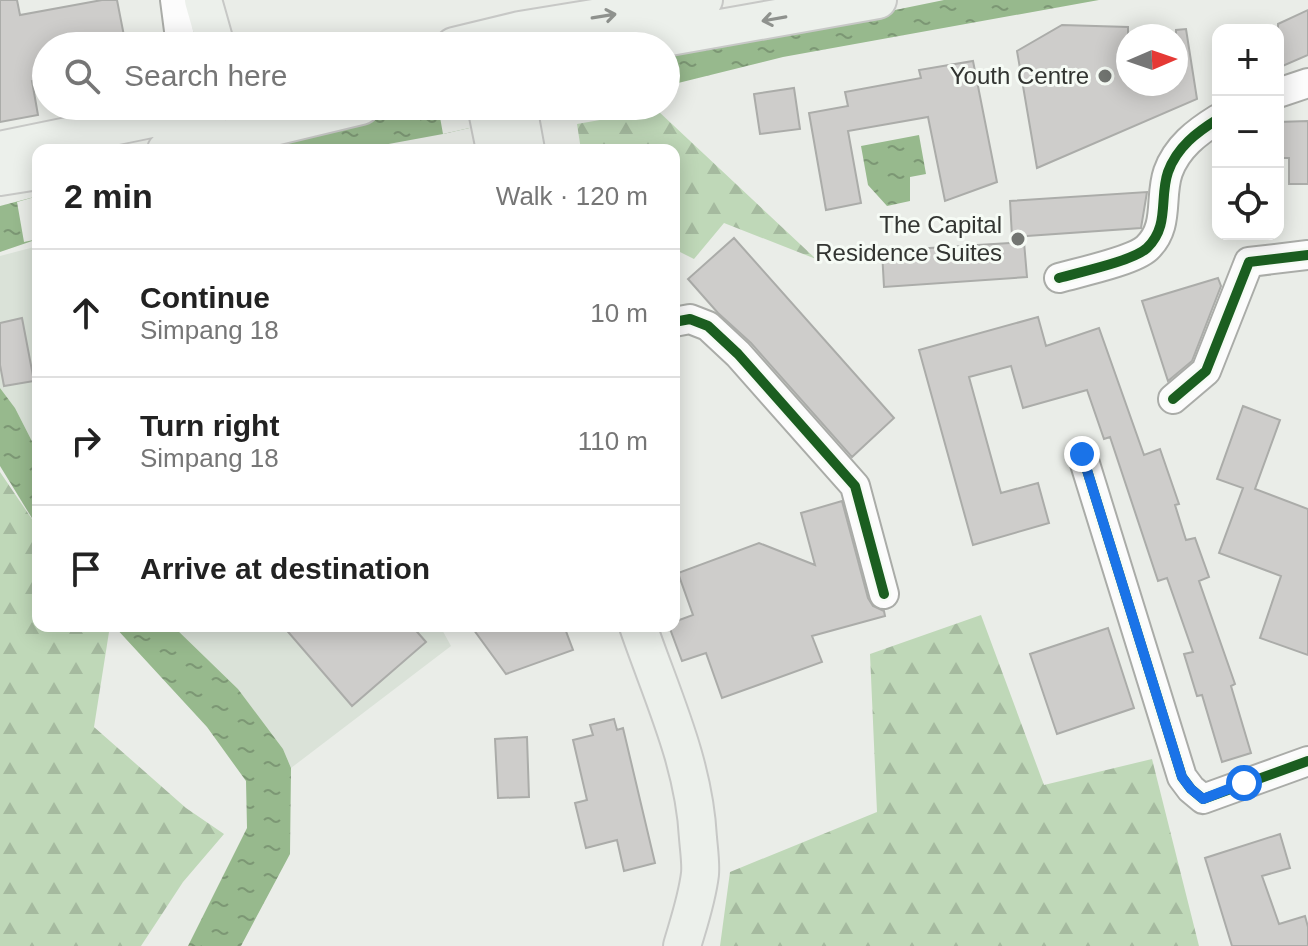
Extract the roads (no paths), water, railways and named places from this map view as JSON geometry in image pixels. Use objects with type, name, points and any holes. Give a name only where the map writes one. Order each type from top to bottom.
[{"type":"main road","points":[[202,0],[212,32]]},
{"type":"main road","points":[[539,32],[704,0]]},
{"type":"main road","points":[[680,35],[878,0]]},
{"type":"main road","points":[[42,144],[201,121]]},
{"type":"main road","points":[[0,150],[32,145]]},
{"type":"main road","points":[[0,177],[32,172]]},
{"type":"main road","points":[[640,632],[689,771],[697,822],[700,871],[695,903],[682,946]]},
{"type":"street","points":[[175,0],[179,32]]},
{"type":"street","points":[[202,0],[205,32]]},
{"type":"street","points":[[1284,91],[1308,83]]},
{"type":"street","points":[[1059,278],[1146,249],[1157,235],[1164,214],[1167,173],[1184,144],[1212,123]]},
{"type":"street","points":[[1173,399],[1206,371],[1249,262],[1308,255]]},
{"type":"street","points":[[680,321],[690,319],[708,326],[738,354],[855,486],[884,594]]},
{"type":"street","points":[[1082,454],[1182,777],[1203,799],[1308,761]]},
{"type":"water","points":[[944,0],[1099,0],[783,57],[680,83],[680,54]]},
{"type":"water","points":[[367,120],[504,120],[389,144],[258,144]]},
{"type":"water","points":[[919,135],[926,174],[910,177],[910,201],[887,206],[868,185],[861,146]]},
{"type":"water","points":[[32,198],[32,241],[0,252],[0,206]]},
{"type":"water","points":[[0,388],[15,408],[32,441],[32,518],[0,466]]},
{"type":"water","points":[[120,632],[179,632],[238,689],[283,749],[291,768],[290,854],[241,946],[188,946],[247,828],[246,781],[207,727]]},
{"type":"place","name":"Youth Centre","points":[[1105,76]]},
{"type":"place","name":"The Capital Residence Suites","points":[[1018,239]]}]
